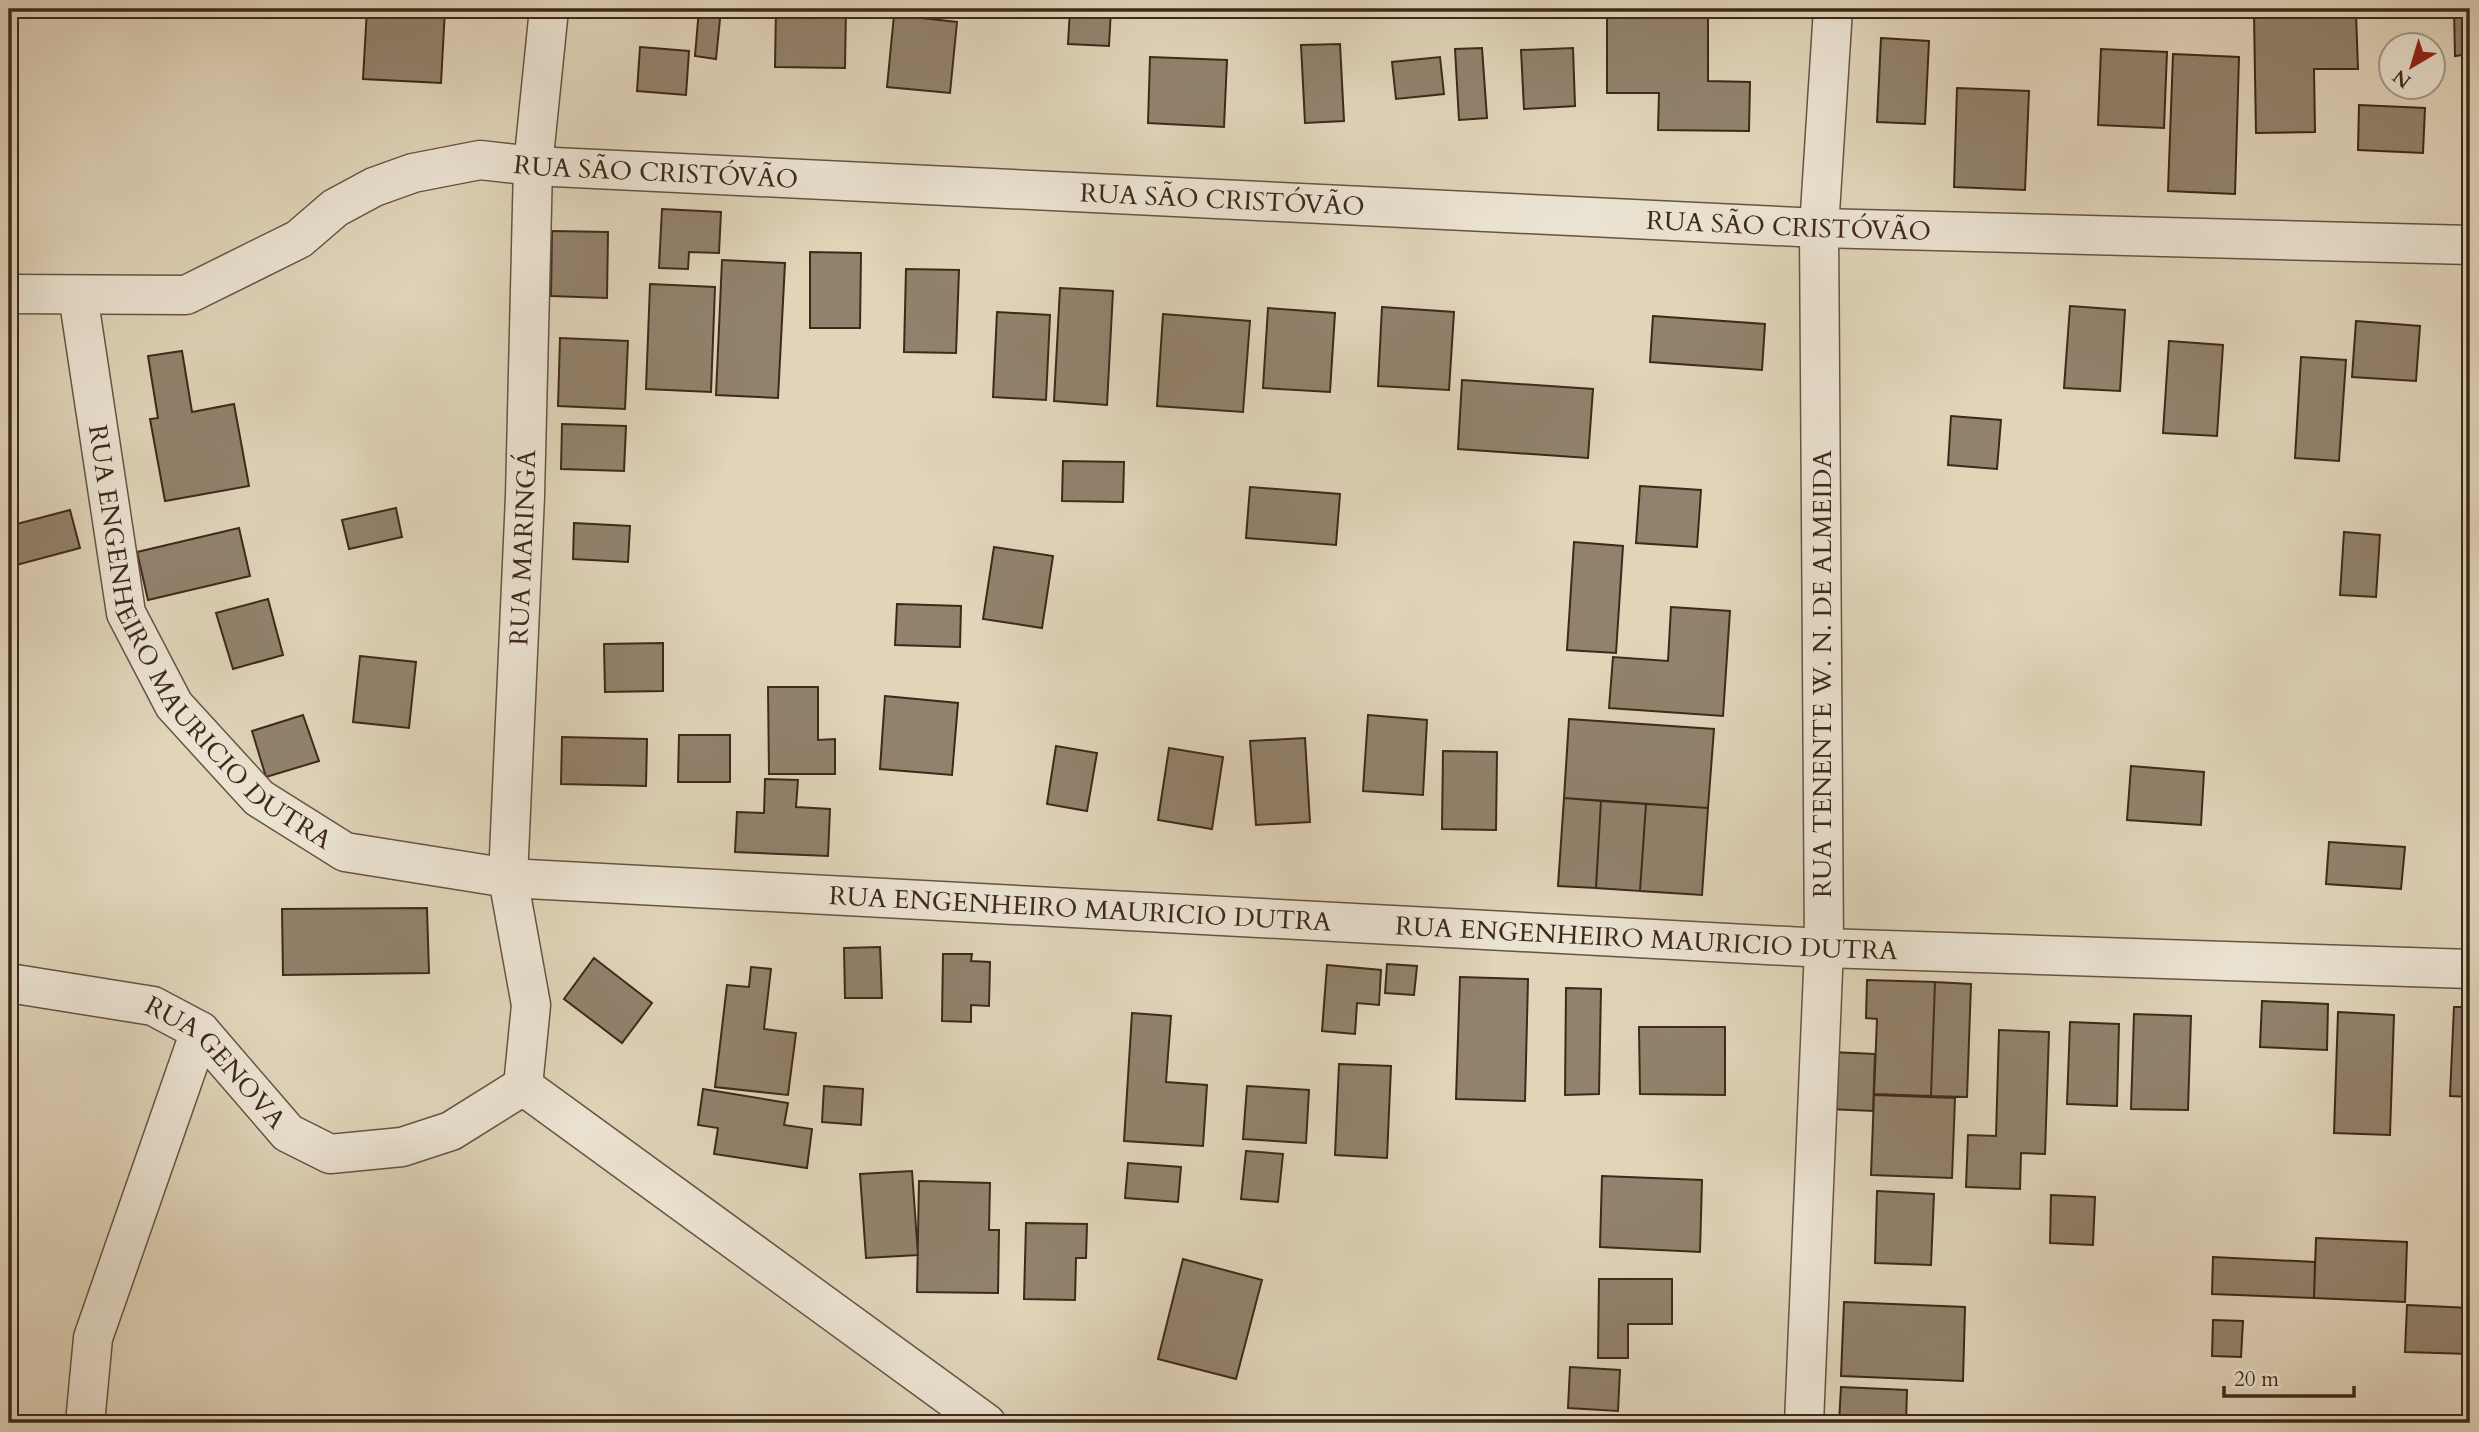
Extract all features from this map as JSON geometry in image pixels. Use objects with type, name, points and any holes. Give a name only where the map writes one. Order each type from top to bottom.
[{"type":"street","name":"RUA MARINGÁ","points":[[523,1086],[531,1005],[508,878],[525,482],[533,166],[549,9]]},
{"type":"street","name":"RUA TENENTE W. N. DE ALMEIDA","points":[[1804,1423],[1824,947],[1819,228],[1833,9]]},
{"type":"street","name":"RUA SÃO CRISTÓVÃO","points":[[9,294],[186,295],[299,240],[335,208],[374,187],[413,173],[480,160],[533,166],[1819,228],[2470,245]]},
{"type":"street","name":"RUA ENGENHEIRO MAURICIO DUTRA","points":[[78,295],[126,613],[174,705],[259,798],[345,852],[508,878],[1824,947],[2470,969]]},
{"type":"street","name":"RUA GENOVA","points":[[9,983],[153,1006],[200,1031],[288,1133],[330,1154],[402,1147],[451,1131],[523,1086]]},
{"type":"street","points":[[85,1423],[93,1338],[200,1031]]},
{"type":"street","points":[[523,1086],[986,1423]]},
{"type":"building","points":[[367,9],[445,9],[441,83],[363,79]]},
{"type":"building","points":[[699,9],[721,9],[716,59],[695,56]]},
{"type":"building","points":[[776,9],[846,9],[845,68],[775,67]]},
{"type":"building","points":[[1070,9],[1111,9],[1109,46],[1068,44]]},
{"type":"building","points":[[1639,9],[1751,9],[1751,18],[1639,17]]},
{"type":"building","points":[[1960,9],[2030,9],[2030,16],[1960,14]]},
{"type":"building","points":[[2030,9],[2085,9],[2085,18],[2030,16]]},
{"type":"building","points":[[2454,9],[2470,9],[2470,99],[2463,99],[2462,55],[2455,56]]},
{"type":"building","points":[[2356,13],[2358,69],[2314,69],[2315,132],[2256,133],[2254,15]]},
{"type":"building","points":[[894,15],[957,22],[950,93],[887,87]]},
{"type":"building","points":[[1607,17],[1708,18],[1708,81],[1750,82],[1749,131],[1658,130],[1659,93],[1607,93]]},
{"type":"building","points":[[1881,38],[1929,41],[1925,124],[1877,122]]},
{"type":"building","points":[[1340,44],[1344,121],[1305,123],[1301,45]]},
{"type":"building","points":[[640,47],[689,51],[686,95],[637,91]]},
{"type":"building","points":[[1482,48],[1487,118],[1459,120],[1455,49]]},
{"type":"building","points":[[1573,48],[1575,106],[1524,109],[1521,50]]},
{"type":"building","points":[[2101,49],[2167,52],[2164,128],[2098,125]]},
{"type":"building","points":[[2173,54],[2239,57],[2235,194],[2168,191]]},
{"type":"building","points":[[1150,57],[1227,60],[1224,127],[1148,123]]},
{"type":"building","points":[[1440,57],[1444,94],[1396,99],[1392,62]]},
{"type":"building","points":[[1957,88],[2029,91],[2025,190],[1954,187]]},
{"type":"building","points":[[2359,105],[2425,108],[2423,153],[2358,150]]},
{"type":"building","points":[[662,209],[721,212],[719,253],[689,252],[688,269],[659,268]]},
{"type":"building","points":[[552,231],[608,232],[607,298],[551,296]]},
{"type":"building","points":[[810,252],[861,253],[860,328],[810,328]]},
{"type":"building","points":[[722,260],[785,263],[778,398],[716,395]]},
{"type":"building","points":[[906,269],[959,270],[956,353],[904,352]]},
{"type":"building","points":[[650,284],[715,287],[711,392],[646,389]]},
{"type":"building","points":[[1060,288],[1113,291],[1107,405],[1054,401]]},
{"type":"building","points":[[2070,306],[2125,310],[2120,391],[2064,388]]},
{"type":"building","points":[[1382,307],[1454,312],[1449,390],[1378,386]]},
{"type":"building","points":[[1268,308],[1335,313],[1330,392],[1263,388]]},
{"type":"building","points":[[997,312],[1050,315],[1046,400],[993,397]]},
{"type":"building","points":[[1163,314],[1250,321],[1243,412],[1157,406]]},
{"type":"building","points":[[1653,316],[1765,324],[1762,370],[1650,362]]},
{"type":"building","points":[[2356,321],[2420,326],[2416,381],[2352,377]]},
{"type":"building","points":[[560,338],[628,341],[625,409],[558,406]]},
{"type":"building","points":[[2169,341],[2223,345],[2217,436],[2163,433]]},
{"type":"building","points":[[182,351],[192,412],[234,404],[249,486],[165,501],[150,419],[158,418],[148,356]]},
{"type":"building","points":[[2301,357],[2346,360],[2339,461],[2295,458]]},
{"type":"building","points":[[1462,380],[1593,389],[1588,458],[1458,449]]},
{"type":"building","points":[[1951,416],[2001,420],[1997,469],[1948,465]]},
{"type":"building","points":[[562,424],[626,426],[624,471],[561,469]]},
{"type":"building","points":[[1063,461],[1124,462],[1123,502],[1062,501]]},
{"type":"building","points":[[1640,486],[1701,490],[1697,547],[1636,543]]},
{"type":"building","points":[[1250,487],[1340,494],[1336,545],[1246,538]]},
{"type":"building","points":[[396,508],[402,537],[349,549],[342,520]]},
{"type":"building","points":[[70,510],[80,548],[9,567],[9,526]]},
{"type":"building","points":[[574,523],[630,526],[628,562],[573,559]]},
{"type":"building","points":[[239,528],[250,576],[148,600],[137,552]]},
{"type":"building","points":[[2344,532],[2380,535],[2376,597],[2340,595]]},
{"type":"building","points":[[1574,542],[1623,546],[1616,653],[1567,650]]},
{"type":"building","points":[[994,547],[1053,556],[1042,628],[983,619]]},
{"type":"building","points":[[268,599],[283,655],[233,669],[216,613]]},
{"type":"building","points":[[897,604],[961,606],[960,647],[895,645]]},
{"type":"building","points":[[1671,607],[1730,611],[1723,716],[1609,708],[1613,657],[1668,661]]},
{"type":"building","points":[[2468,619],[2470,620],[2470,689],[2463,688]]},
{"type":"building","points":[[663,643],[663,691],[605,692],[604,644]]},
{"type":"building","points":[[360,656],[416,662],[409,728],[353,722]]},
{"type":"building","points":[[768,687],[818,687],[818,740],[835,739],[835,774],[769,774]]},
{"type":"building","points":[[885,696],[958,703],[952,775],[880,769]]},
{"type":"building","points":[[303,715],[319,761],[266,777],[252,731]]},
{"type":"building","points":[[1368,715],[1427,720],[1423,795],[1363,791]]},
{"type":"building","points":[[1569,719],[1714,729],[1708,808],[1564,798]]},
{"type":"building","points":[[679,735],[730,735],[730,782],[678,782]]},
{"type":"building","points":[[562,737],[647,739],[646,786],[561,784]]},
{"type":"building","points":[[1305,738],[1310,822],[1256,825],[1250,741]]},
{"type":"building","points":[[1056,746],[1097,753],[1087,811],[1047,804]]},
{"type":"building","points":[[1169,748],[1223,757],[1212,829],[1158,820]]},
{"type":"building","points":[[1443,751],[1497,752],[1496,830],[1442,829]]},
{"type":"building","points":[[2131,766],[2204,772],[2201,825],[2127,820]]},
{"type":"building","points":[[765,779],[798,780],[796,807],[830,809],[828,856],[735,852],[737,812],[764,813]]},
{"type":"building","points":[[1564,798],[1601,801],[1596,888],[1558,886]]},
{"type":"building","points":[[1601,801],[1646,804],[1640,891],[1596,888]]},
{"type":"building","points":[[1646,804],[1708,808],[1702,895],[1640,891]]},
{"type":"building","points":[[2329,842],[2405,847],[2401,889],[2326,884]]},
{"type":"building","points":[[427,908],[429,973],[283,975],[282,909]]},
{"type":"building","points":[[880,947],[882,998],[845,998],[844,948]]},
{"type":"building","points":[[943,954],[972,954],[971,961],[990,962],[989,1006],[971,1005],[971,1022],[942,1021]]},
{"type":"building","points":[[594,958],[652,1003],[622,1043],[564,999]]},
{"type":"building","points":[[1387,964],[1417,966],[1414,995],[1385,993]]},
{"type":"building","points":[[1327,965],[1381,970],[1379,1005],[1357,1003],[1355,1034],[1322,1031]]},
{"type":"building","points":[[751,967],[771,969],[764,1029],[796,1033],[788,1095],[715,1087],[727,985],[749,987]]},
{"type":"building","points":[[1460,977],[1528,979],[1525,1101],[1456,1099]]},
{"type":"building","points":[[1867,980],[1935,982],[1931,1096],[1874,1094],[1877,1019],[1866,1018]]},
{"type":"building","points":[[1935,982],[1971,984],[1967,1097],[1931,1096]]},
{"type":"building","points":[[1566,988],[1601,989],[1599,1094],[1565,1095]]},
{"type":"building","points":[[2262,1001],[2328,1004],[2327,1050],[2260,1047]]},
{"type":"building","points":[[2454,1007],[2470,1007],[2470,1097],[2450,1096]]},
{"type":"building","points":[[2338,1012],[2394,1015],[2390,1135],[2334,1133]]},
{"type":"building","points":[[1132,1013],[1171,1016],[1166,1082],[1207,1085],[1203,1146],[1124,1141]]},
{"type":"building","points":[[2134,1014],[2191,1016],[2188,1110],[2131,1109]]},
{"type":"building","points":[[2070,1022],[2119,1024],[2117,1106],[2067,1104]]},
{"type":"building","points":[[1639,1027],[1725,1027],[1725,1095],[1640,1094]]},
{"type":"building","points":[[1999,1030],[2049,1032],[2045,1154],[2021,1153],[2020,1189],[1966,1187],[1968,1135],[1996,1136]]},
{"type":"building","points":[[1831,1052],[1875,1054],[1873,1111],[1829,1109]]},
{"type":"building","points":[[1339,1064],[1391,1066],[1387,1158],[1335,1155]]},
{"type":"building","points":[[824,1086],[863,1089],[861,1125],[822,1122]]},
{"type":"building","points":[[1247,1086],[1309,1090],[1306,1143],[1243,1139]]},
{"type":"building","points":[[703,1089],[788,1103],[784,1125],[812,1129],[807,1168],[714,1154],[718,1128],[698,1125]]},
{"type":"building","points":[[1874,1095],[1955,1098],[1952,1178],[1871,1175]]},
{"type":"building","points":[[1246,1151],[1283,1154],[1278,1202],[1241,1199]]},
{"type":"building","points":[[1128,1163],[1181,1167],[1178,1202],[1125,1198]]},
{"type":"building","points":[[912,1171],[918,1255],[866,1258],[860,1174]]},
{"type":"building","points":[[1602,1176],[1702,1180],[1700,1252],[1600,1247]]},
{"type":"building","points":[[919,1181],[990,1183],[989,1230],[999,1230],[998,1293],[917,1292]]},
{"type":"building","points":[[1877,1191],[1934,1194],[1931,1265],[1875,1263]]},
{"type":"building","points":[[2051,1195],[2095,1197],[2093,1245],[2050,1243]]},
{"type":"building","points":[[1026,1223],[1087,1224],[1086,1258],[1076,1258],[1075,1300],[1024,1299]]},
{"type":"building","points":[[2316,1238],[2407,1242],[2405,1302],[2314,1298]]},
{"type":"building","points":[[2213,1257],[2315,1262],[2314,1298],[2212,1294]]},
{"type":"building","points":[[1183,1259],[1262,1280],[1236,1379],[1158,1359]]},
{"type":"building","points":[[1599,1279],[1672,1279],[1672,1324],[1628,1324],[1628,1358],[1598,1358]]},
{"type":"building","points":[[1844,1302],[1965,1307],[1963,1381],[1841,1376]]},
{"type":"building","points":[[2407,1305],[2470,1308],[2470,1354],[2405,1352]]},
{"type":"building","points":[[2213,1320],[2243,1321],[2241,1357],[2212,1356]]},
{"type":"building","points":[[1570,1367],[1620,1370],[1618,1411],[1568,1408]]},
{"type":"building","points":[[1841,1387],[1907,1390],[1906,1423],[1839,1423]]}]
